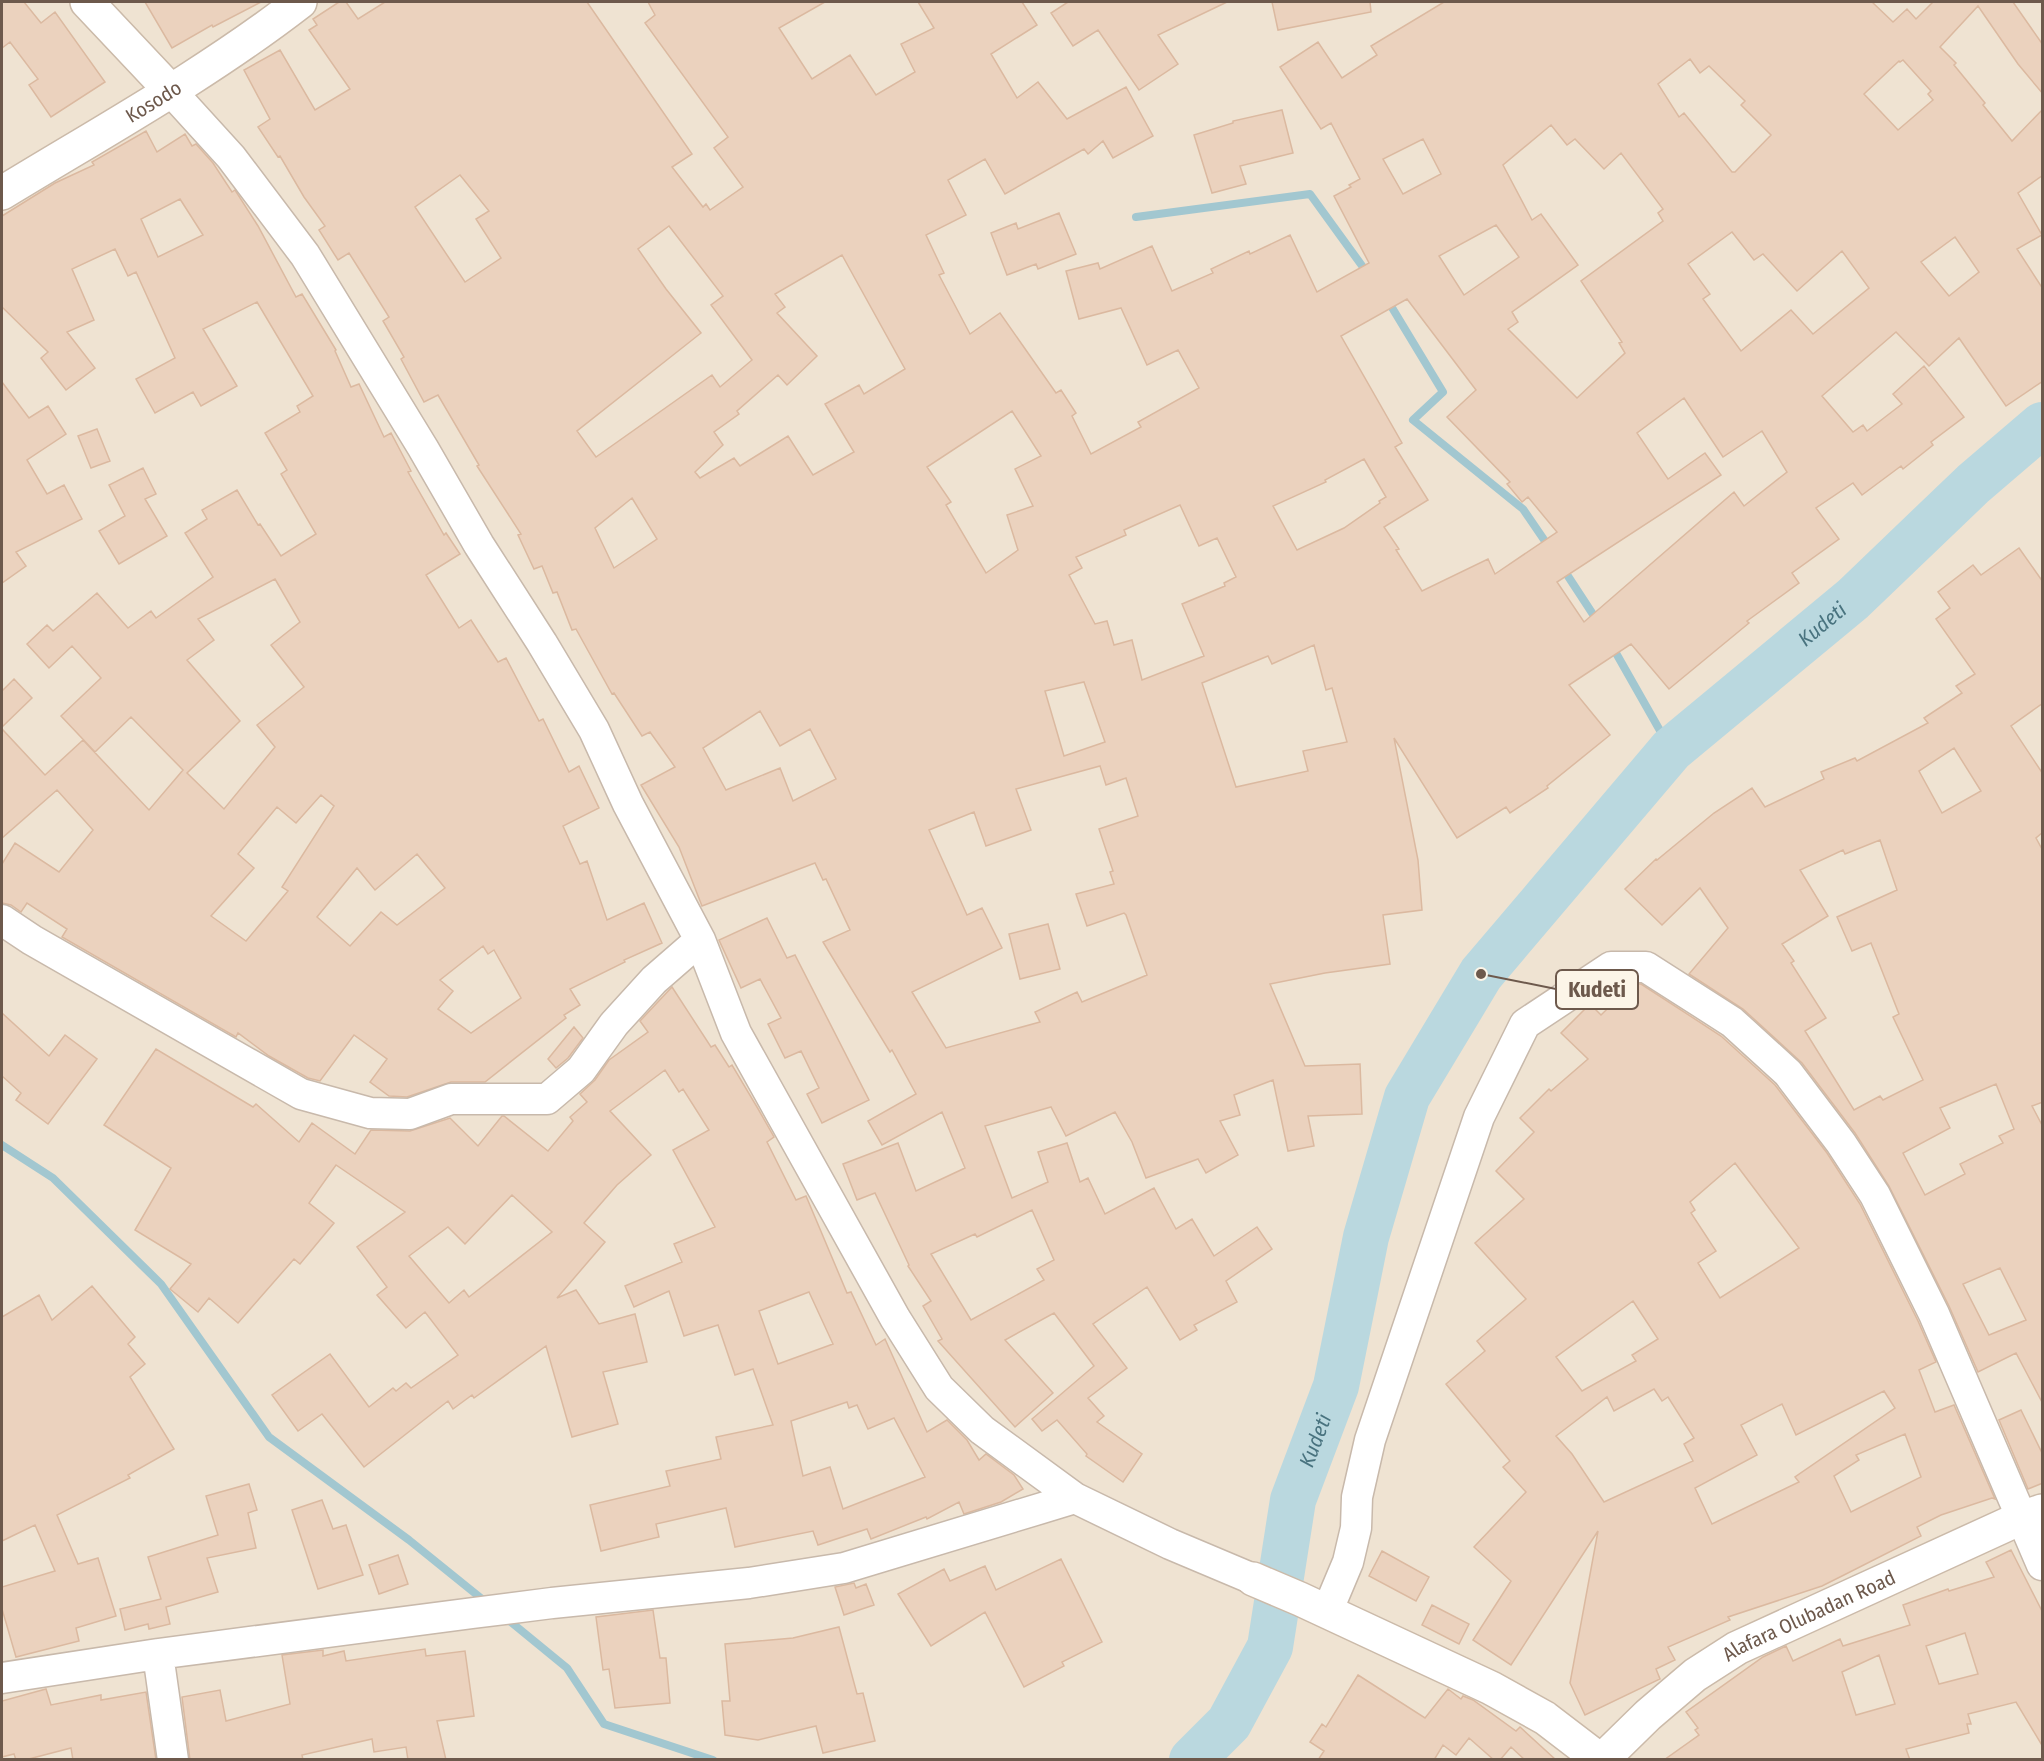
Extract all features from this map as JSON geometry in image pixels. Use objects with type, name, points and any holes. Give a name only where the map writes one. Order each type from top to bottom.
[{"type":"street","points":[[87,2],[231,156],[304,255],[423,448],[479,545],[594,730],[628,804],[700,940],[736,1033],[895,1318],[939,1388],[982,1430],[1075,1498],[1170,1544],[1253,1579]]},
{"type":"street","name":"Kosodo","points":[[2,193],[171,90],[300,2]]},
{"type":"street","points":[[2,920],[32,940],[301,1095],[370,1113],[390,1114],[410,1114],[451,1099],[547,1099],[581,1070],[614,1024],[654,980],[700,940]]},
{"type":"street","points":[[1313,1605],[1348,1562],[1356,1528],[1357,1497],[1370,1440],[1479,1117],[1525,1024],[1611,967],[1646,967],[1732,1022],[1788,1073],[1841,1143],[1875,1195],[2032,1515],[2043,1565]]},
{"type":"street","points":[[2,1678],[158,1654],[552,1603],[749,1583],[844,1568],[933,1543],[1075,1498]]},
{"type":"street","name":"Alafara Olubadan Road","points":[[1253,1579],[1491,1688],[1545,1718],[1601,1760],[1648,1715],[1695,1675],[1737,1648],[2032,1515]]},
{"type":"street","points":[[158,1654],[173,1760]]},
{"type":"shaded area","points":[[2,2],[2042,2],[2042,1759],[2,1759]]},
{"type":"building","points":[[2,2],[24,2],[41,23],[55,12],[105,82],[51,117],[29,85],[38,79],[10,42],[2,48]]},
{"type":"building","points":[[145,2],[261,2],[213,27],[212,25],[172,48]]},
{"type":"building","points":[[339,2],[346,2],[358,19],[385,2],[587,2],[692,154],[672,167],[703,207],[706,204],[710,210],[743,187],[714,148],[728,137],[645,23],[655,15],[648,2],[825,2],[779,28],[812,79],[850,55],[876,95],[915,72],[901,44],[934,28],[918,2],[1022,2],[1037,25],[991,54],[1017,98],[1038,82],[1067,119],[1126,87],[1153,136],[1113,158],[1103,141],[1088,154],[1084,149],[1005,194],[985,159],[948,180],[966,215],[926,235],[944,273],[939,275],[970,334],[1000,313],[1056,393],[1061,390],[1076,413],[1072,416],[1091,454],[1141,427],[1138,422],[1199,388],[1178,350],[1147,365],[1121,308],[1079,319],[1066,271],[1098,263],[1100,269],[1152,246],[1172,291],[1213,273],[1211,269],[1290,235],[1317,292],[1369,263],[1334,196],[1360,179],[1331,123],[1321,129],[1280,67],[1318,42],[1342,78],[1377,55],[1371,46],[1444,2],[1872,2],[1893,22],[1907,9],[1916,19],[1933,2],[2013,2],[2043,45],[2043,94],[2018,64],[1978,6],[1940,47],[1956,63],[1954,65],[2012,141],[2043,109],[2043,175],[2018,193],[2042,235],[2017,249],[2043,289],[2043,381],[2006,406],[1959,338],[1929,366],[1896,332],[1822,396],[1853,432],[1863,425],[1867,431],[1902,404],[1893,394],[1924,366],[1964,417],[1931,442],[1933,445],[1903,469],[1901,466],[1862,495],[1853,483],[1816,508],[1839,539],[1792,573],[1799,583],[1747,621],[1749,623],[1669,689],[1631,644],[1569,685],[1610,735],[1547,786],[1548,788],[1510,813],[1506,807],[1457,838],[1394,738],[1418,860],[1422,910],[1383,915],[1390,964],[1325,973],[1270,984],[1305,1066],[1360,1064],[1362,1114],[1308,1116],[1314,1146],[1288,1151],[1273,1080],[1234,1095],[1240,1115],[1220,1121],[1238,1155],[1206,1173],[1198,1159],[1146,1178],[1132,1142],[1115,1112],[1066,1136],[1051,1107],[985,1126],[1012,1198],[1048,1182],[1038,1152],[1067,1143],[1080,1182],[1088,1178],[1105,1214],[1154,1188],[1176,1229],[1192,1219],[1214,1256],[1257,1227],[1272,1249],[1226,1281],[1237,1302],[1194,1325],[1197,1330],[1180,1340],[1147,1287],[1093,1324],[1127,1368],[1088,1398],[1104,1416],[1097,1422],[1142,1454],[1123,1482],[1086,1456],[1087,1454],[1057,1420],[1042,1431],[1032,1419],[1094,1366],[1054,1313],[1005,1340],[1053,1393],[1015,1427],[938,1341],[942,1339],[923,1306],[931,1301],[908,1266],[875,1193],[857,1200],[843,1164],[898,1143],[916,1191],[965,1168],[942,1112],[882,1145],[868,1121],[916,1094],[892,1050],[890,1052],[823,942],[850,930],[826,879],[823,880],[815,863],[702,906],[679,847],[641,785],[675,767],[650,732],[642,736],[614,693],[612,694],[576,629],[572,630],[557,592],[553,593],[542,566],[534,569],[518,535],[521,534],[477,466],[479,465],[438,395],[424,402],[401,359],[404,357],[383,321],[389,317],[349,253],[338,260],[319,230],[325,226],[304,197],[280,156],[278,157],[258,127],[270,119],[244,70],[280,50],[315,110],[350,89],[309,30],[317,25],[313,19]],"holes":[[[1690,59],[1700,73],[1709,66],[1745,101],[1741,105],[1771,135],[1735,172],[1732,172],[1684,113],[1679,117],[1658,84]],[[1903,60],[1931,91],[1928,94],[1933,100],[1898,130],[1864,94],[1899,61]],[[1551,125],[1567,145],[1575,139],[1604,169],[1621,153],[1663,209],[1658,213],[1663,221],[1581,281],[1622,342],[1619,343],[1625,353],[1577,398],[1508,329],[1518,322],[1512,312],[1578,265],[1541,214],[1532,220],[1503,165]],[[1423,139],[1441,174],[1403,194],[1383,159]],[[460,175],[489,211],[476,219],[501,258],[465,282],[415,207]],[[1496,225],[1519,257],[1464,295],[1439,256]],[[669,226],[723,296],[711,305],[752,360],[720,387],[712,375],[596,457],[577,431],[701,333],[638,249]],[[1732,232],[1754,260],[1763,254],[1797,291],[1842,251],[1869,288],[1813,334],[1791,310],[1741,351],[1703,299],[1710,294],[1688,264]],[[1955,237],[1979,272],[1949,296],[1921,262]],[[842,255],[905,369],[864,394],[859,385],[825,404],[854,452],[813,475],[788,436],[740,466],[734,458],[700,478],[695,472],[723,445],[714,432],[739,414],[737,411],[778,375],[787,385],[817,356],[777,313],[785,307],[775,294]],[[1407,299],[1476,390],[1447,417],[1510,482],[1507,484],[1522,502],[1528,497],[1557,532],[1495,574],[1488,559],[1422,591],[1384,527],[1428,500],[1395,447],[1402,443],[1341,336]],[[1684,398],[1723,457],[1762,431],[1787,472],[1744,506],[1734,492],[1584,622],[1557,582],[1721,475],[1705,453],[1668,479],[1637,433]],[[1012,411],[1041,456],[1015,469],[1033,506],[1007,515],[1018,550],[986,573],[946,505],[951,502],[927,467]],[[1364,459],[1386,497],[1344,528],[1297,550],[1273,506],[1326,482],[1325,480]],[[632,498],[657,539],[614,568],[595,528]],[[1180,505],[1199,546],[1217,538],[1236,577],[1224,583],[1225,586],[1182,604],[1204,656],[1142,680],[1132,640],[1114,645],[1107,621],[1095,624],[1069,575],[1082,568],[1076,557],[1126,535],[1124,530]],[[1314,645],[1326,690],[1332,688],[1347,742],[1303,751],[1308,771],[1236,787],[1202,683],[1268,656],[1272,664]],[[1084,682],[1105,742],[1064,756],[1045,691]],[[760,711],[780,746],[810,729],[836,779],[793,801],[780,768],[726,790],[703,748]],[[1100,766],[1106,785],[1126,778],[1138,816],[1099,829],[1113,871],[1110,872],[1114,884],[1076,894],[1087,926],[1124,913],[1126,915],[1147,975],[1082,1002],[1077,992],[1035,1012],[1040,1022],[946,1048],[912,992],[1002,948],[982,908],[967,915],[929,830],[974,812],[986,846],[1031,830],[1016,789]],[[1032,1210],[1054,1260],[1037,1269],[1044,1280],[971,1320],[931,1254],[975,1234],[977,1237]]]},
{"type":"building","points":[[1068,2],[1227,2],[1158,35],[1178,64],[1139,90],[1098,30],[1073,46],[1051,13]]},
{"type":"building","points":[[1272,2],[1370,2],[1371,12],[1278,30]]},
{"type":"building","points":[[1282,110],[1293,153],[1240,166],[1246,184],[1212,193],[1194,135],[1233,123],[1233,121]]},
{"type":"building","points":[[146,131],[157,152],[185,134],[192,146],[196,144],[213,163],[232,192],[235,190],[258,226],[296,297],[302,294],[336,350],[351,387],[359,384],[384,437],[391,433],[411,471],[408,472],[444,535],[446,533],[460,554],[426,575],[459,628],[471,620],[498,662],[506,658],[539,721],[543,719],[569,772],[579,766],[599,808],[563,826],[580,864],[587,861],[607,920],[644,903],[662,943],[570,989],[580,1005],[564,1015],[566,1018],[485,1082],[451,1082],[407,1097],[389,1096],[370,1082],[387,1059],[354,1035],[320,1081],[308,1078],[269,1056],[238,1033],[236,1037],[62,937],[67,929],[27,903],[21,912],[11,905],[2,903],[2,864],[15,843],[59,872],[93,830],[57,790],[2,838],[2,729],[45,775],[83,740],[149,810],[183,770],[131,717],[95,752],[61,716],[101,678],[72,646],[49,668],[27,644],[47,625],[53,631],[97,593],[128,628],[151,611],[156,618],[213,577],[185,533],[207,519],[202,510],[237,490],[258,525],[260,524],[281,556],[316,534],[281,474],[287,470],[265,433],[300,412],[297,406],[313,396],[257,302],[203,329],[237,386],[201,406],[193,392],[155,413],[136,379],[175,358],[136,272],[128,276],[115,249],[72,269],[94,320],[67,332],[95,368],[66,390],[41,358],[48,352],[2,307],[2,216],[55,183],[94,165],[92,162]],"holes":[[[180,199],[203,235],[158,257],[141,219]],[[275,579],[300,622],[271,645],[304,687],[257,725],[275,747],[224,809],[187,773],[240,721],[187,660],[214,640],[198,619]],[[321,795],[334,806],[282,887],[288,891],[246,941],[211,916],[254,868],[238,854],[277,807],[296,823]],[[417,854],[445,888],[397,925],[381,912],[350,946],[317,917],[357,868],[375,890]],[[483,946],[488,954],[494,950],[521,998],[471,1033],[438,1009],[453,991],[440,980]]]},
{"type":"building","points":[[1059,213],[1076,254],[1038,269],[1036,264],[1007,275],[991,233],[1016,223],[1018,229]]},
{"type":"building","points":[[2,382],[29,418],[48,406],[66,434],[27,460],[47,494],[64,485],[82,519],[16,552],[26,566],[2,583]]},
{"type":"building","points":[[97,429],[110,461],[91,468],[78,436]]},
{"type":"building","points":[[143,468],[156,494],[145,499],[167,536],[119,564],[99,531],[125,516],[109,485]]},
{"type":"building","points":[[2019,548],[2043,582],[2043,703],[2011,726],[2043,774],[2043,832],[2036,838],[2043,851],[2043,1102],[2032,1106],[2043,1127],[2043,1404],[2016,1353],[1978,1372],[1949,1306],[1889,1186],[1855,1133],[1802,1063],[1743,1009],[1689,974],[1728,928],[1700,888],[1662,925],[1625,889],[1656,859],[1714,813],[1752,788],[1765,807],[1824,779],[1821,772],[1855,758],[1857,761],[1928,723],[1924,718],[1962,693],[1956,686],[1975,674],[1936,619],[1950,608],[1938,592],[1973,565],[1981,575]],"holes":[[[1954,748],[1981,791],[1942,813],[1919,771]],[[1880,840],[1897,890],[1837,917],[1852,951],[1871,943],[1899,1014],[1893,1017],[1923,1080],[1883,1100],[1880,1096],[1854,1110],[1805,1031],[1826,1018],[1791,963],[1794,961],[1782,944],[1828,916],[1800,870],[1843,850],[1845,854]],[[1996,1084],[2014,1129],[1999,1136],[2003,1143],[1960,1164],[1965,1174],[1925,1195],[1903,1153],[1950,1128],[1940,1108]],[[2000,1268],[2026,1320],[1989,1335],[1963,1284]]]},
{"type":"building","points":[[14,679],[32,698],[2,727],[2,691]]},
{"type":"building","points":[[767,918],[787,958],[795,955],[869,1100],[822,1123],[807,1094],[819,1088],[801,1051],[785,1058],[768,1024],[781,1018],[760,979],[741,988],[719,940]]},
{"type":"building","points":[[1048,924],[1060,969],[1020,979],[1009,934]]},
{"type":"building","points":[[1633,984],[1641,984],[1721,1036],[1775,1085],[1827,1153],[1860,1204],[1936,1362],[1919,1370],[1935,1412],[1954,1405],[1995,1499],[1992,1498],[1941,1515],[1917,1527],[1921,1536],[1822,1586],[1728,1617],[1730,1620],[1668,1647],[1675,1660],[1656,1669],[1660,1679],[1585,1715],[1570,1683],[1598,1531],[1511,1665],[1473,1640],[1511,1581],[1474,1547],[1526,1492],[1503,1467],[1510,1461],[1446,1384],[1485,1351],[1477,1341],[1526,1299],[1475,1243],[1524,1199],[1496,1171],[1534,1132],[1520,1118],[1549,1089],[1551,1091],[1588,1059],[1561,1033],[1590,1004],[1601,1015]],"holes":[[[1735,1163],[1799,1248],[1720,1298],[1698,1263],[1716,1251],[1691,1213],[1695,1210],[1690,1202]],[[1633,1301],[1658,1339],[1632,1355],[1636,1361],[1582,1391],[1556,1357]],[[1654,1389],[1662,1401],[1668,1397],[1694,1438],[1684,1444],[1693,1461],[1604,1502],[1572,1454],[1556,1436],[1607,1397],[1614,1411]],[[1884,1391],[1895,1408],[1795,1477],[1799,1482],[1712,1524],[1695,1488],[1757,1455],[1741,1425],[1782,1404],[1796,1435]],[[1905,1434],[1921,1477],[1851,1512],[1834,1476],[1859,1460],[1856,1455]]]},
{"type":"building","points":[[672,987],[711,1047],[715,1045],[729,1067],[732,1065],[757,1107],[774,1137],[767,1142],[796,1200],[806,1196],[847,1293],[851,1292],[876,1345],[885,1339],[927,1432],[947,1420],[967,1440],[979,1460],[986,1454],[1014,1475],[1023,1489],[1001,1502],[964,1514],[959,1502],[927,1519],[926,1517],[871,1539],[867,1529],[818,1545],[813,1531],[735,1547],[726,1508],[656,1524],[659,1537],[601,1551],[590,1505],[670,1486],[666,1471],[721,1459],[716,1437],[773,1425],[753,1369],[735,1375],[718,1325],[684,1336],[669,1291],[634,1307],[625,1286],[682,1262],[674,1244],[715,1227],[673,1150],[709,1130],[683,1089],[679,1092],[665,1070],[610,1111],[651,1155],[617,1185],[584,1223],[605,1242],[557,1298],[576,1290],[599,1324],[635,1314],[647,1362],[603,1372],[618,1424],[572,1437],[546,1346],[474,1398],[472,1395],[453,1409],[448,1401],[364,1467],[322,1414],[298,1431],[272,1395],[330,1354],[369,1407],[393,1388],[396,1391],[406,1383],[411,1388],[458,1355],[425,1312],[406,1328],[377,1295],[387,1287],[357,1247],[405,1212],[336,1165],[309,1203],[334,1223],[300,1264],[294,1259],[238,1323],[209,1298],[198,1312],[170,1289],[191,1264],[135,1230],[171,1168],[104,1125],[156,1049],[253,1107],[256,1104],[299,1142],[312,1123],[355,1154],[371,1130],[410,1131],[450,1118],[478,1146],[504,1116],[548,1151],[573,1121],[570,1117],[587,1102],[580,1094],[595,1080],[609,1060],[648,1032],[640,1021]],"holes":[[[512,1195],[552,1232],[469,1297],[464,1290],[449,1303],[409,1256],[448,1227],[465,1244]],[[809,1292],[833,1344],[778,1364],[759,1311]],[[847,1402],[849,1408],[857,1405],[868,1429],[894,1418],[925,1477],[843,1509],[830,1467],[803,1476],[791,1421]]]},
{"type":"building","points":[[2,1013],[49,1056],[65,1035],[97,1059],[48,1124],[16,1100],[21,1093],[2,1076]]},
{"type":"building","points":[[574,1027],[583,1038],[568,1058],[556,1068],[548,1059]]},
{"type":"building","points":[[92,1286],[135,1337],[128,1344],[145,1364],[130,1377],[174,1449],[128,1475],[130,1478],[57,1515],[78,1564],[98,1558],[116,1616],[76,1628],[79,1641],[16,1657],[2,1609],[2,1587],[55,1571],[35,1525],[2,1541],[2,1317],[39,1295],[52,1320]]},
{"type":"building","points":[[2021,1410],[2043,1455],[2043,1483],[2028,1489],[1999,1420]]},
{"type":"building","points":[[249,1484],[257,1510],[248,1513],[256,1548],[207,1558],[218,1592],[166,1607],[170,1624],[149,1629],[148,1624],[125,1630],[120,1609],[161,1599],[148,1557],[218,1535],[206,1496]]},
{"type":"building","points":[[322,1500],[333,1529],[346,1525],[363,1575],[318,1589],[292,1510]]},
{"type":"building","points":[[2011,1550],[2043,1613],[2043,1747],[2016,1702],[1968,1714],[1971,1724],[1967,1724],[1969,1733],[1906,1749],[1910,1760],[1664,1760],[1699,1735],[1695,1730],[1698,1728],[1686,1712],[1763,1657],[1786,1646],[1793,1661],[1840,1639],[1843,1646],[1910,1625],[1903,1605],[1948,1589],[1949,1591],[1994,1577],[1986,1562]],"holes":[[[1965,1633],[1978,1674],[1939,1684],[1926,1646]],[[1879,1655],[1895,1704],[1856,1715],[1842,1672]]]},
{"type":"building","points":[[1382,1551],[1429,1577],[1416,1601],[1369,1576]]},
{"type":"building","points":[[398,1555],[408,1584],[379,1594],[369,1565]]},
{"type":"building","points":[[1061,1559],[1102,1642],[1062,1662],[1064,1666],[1024,1687],[985,1612],[931,1646],[898,1594],[944,1569],[950,1581],[985,1566],[996,1590]]},
{"type":"building","points":[[854,1583],[856,1588],[866,1584],[874,1605],[844,1615],[835,1587]]},
{"type":"building","points":[[1432,1605],[1469,1624],[1459,1644],[1422,1625]]},
{"type":"building","points":[[653,1610],[660,1658],[666,1658],[670,1703],[615,1708],[609,1669],[603,1670],[596,1617]]},
{"type":"building","points":[[839,1627],[857,1694],[863,1693],[875,1741],[823,1753],[816,1726],[758,1740],[725,1735],[722,1701],[730,1701],[725,1644],[793,1638]]},
{"type":"building","points":[[425,1649],[426,1656],[465,1651],[474,1716],[437,1721],[446,1760],[408,1760],[406,1747],[374,1752],[372,1739],[302,1755],[303,1760],[190,1760],[182,1697],[220,1690],[226,1721],[290,1704],[282,1655],[323,1650],[323,1656],[344,1651],[346,1661]]},
{"type":"building","points":[[1358,1675],[1425,1718],[1448,1689],[1461,1699],[1463,1696],[1473,1700],[1516,1731],[1520,1727],[1556,1760],[1525,1760],[1511,1747],[1500,1760],[1494,1760],[1469,1738],[1456,1755],[1443,1745],[1434,1760],[1318,1760],[1324,1751],[1310,1742],[1322,1724],[1326,1727]]},
{"type":"building","points":[[46,1689],[51,1705],[101,1695],[101,1700],[146,1692],[156,1760],[73,1760],[71,1748],[25,1760],[16,1760],[14,1754],[2,1757],[2,1701]]},
{"type":"waterway","points":[[1136,217],[1310,194],[1368,274]]},
{"type":"waterway","points":[[1388,301],[1443,392],[1413,420],[1523,509],[1549,547]]},
{"type":"waterway","name":"Kudeti","points":[[1192,1760],[1229,1723],[1270,1647],[1293,1500],[1336,1386],[1366,1237],[1407,1097],[1481,974],[1671,750],[1853,599],[1973,484],[2042,425]]},
{"type":"waterway","points":[[1562,567],[1598,622]]},
{"type":"waterway","points":[[1612,646],[1671,750]]},
{"type":"waterway","points":[[2,1145],[53,1178],[161,1284],[269,1437],[409,1540],[487,1603]]},
{"type":"waterway","points":[[506,1618],[567,1668],[604,1724],[713,1760]]},
{"type":"place","name":"Kudeti","points":[[1481,974]]}]
